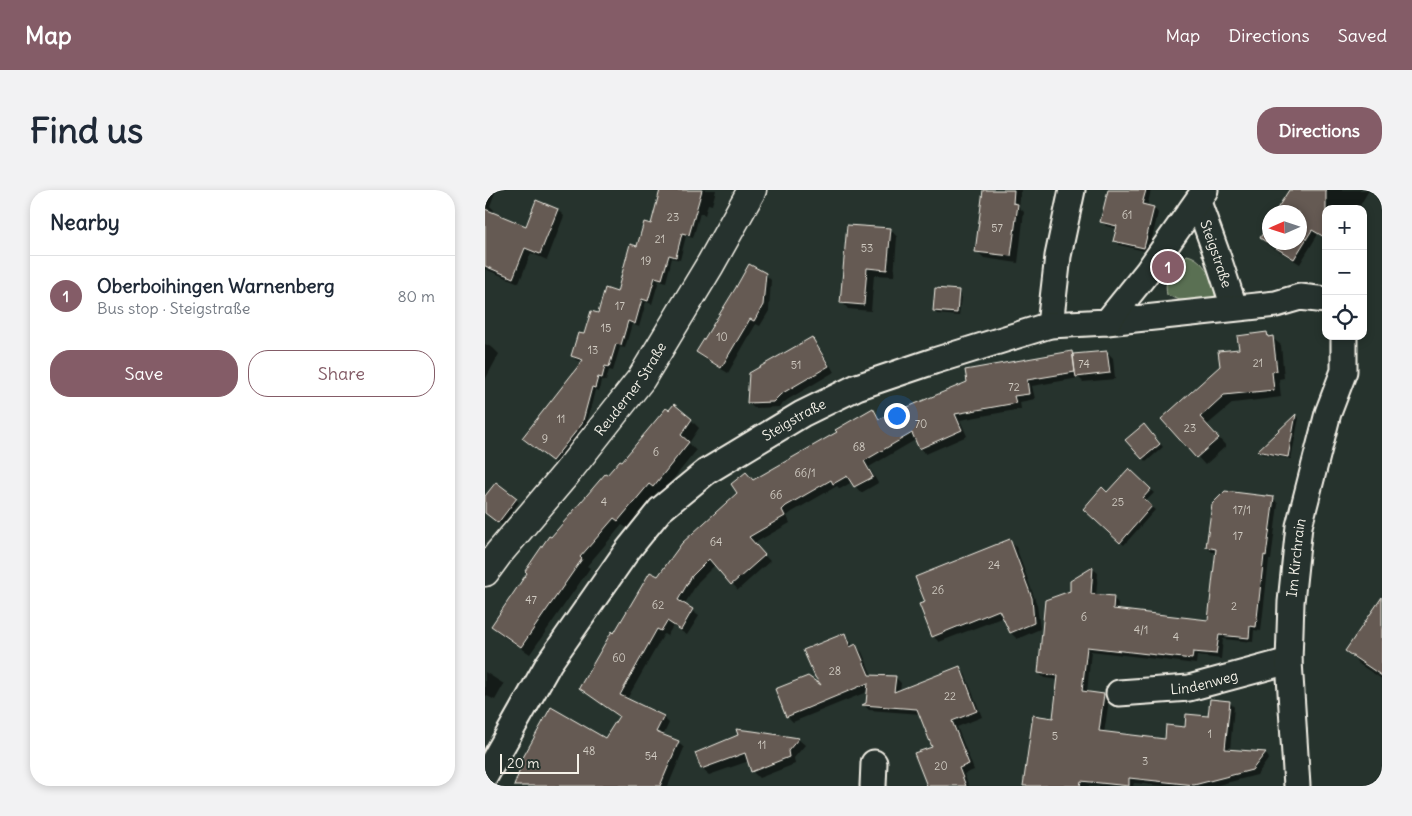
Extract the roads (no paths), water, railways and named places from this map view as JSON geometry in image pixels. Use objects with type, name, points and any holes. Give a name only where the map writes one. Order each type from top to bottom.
[{"type":"street","name":"Reuderner Straße","points":[[485,572],[641,379],[710,265],[751,190]]},
{"type":"street","points":[[1050,325],[1058,256],[1072,190]]},
{"type":"street","name":"Steigstraße","points":[[485,776],[549,663],[627,552],[660,510],[706,472],[802,414],[857,388],[934,361],[1050,325],[1107,322],[1148,271],[1201,196]]},
{"type":"street","name":"Steigstraße","points":[[1201,196],[1234,307]]},
{"type":"street","points":[[1107,322],[1276,304],[1300,297],[1322,300]]},
{"type":"street","name":"Im Kirchrain","points":[[1297,786],[1289,661],[1291,602],[1299,526],[1328,413],[1344,371],[1344,340]]},
{"type":"street","name":"Lindenweg","points":[[1119,693],[1189,688],[1289,661]]},
{"type":"place","name":"Oberboihingen Warnenberg","points":[[1168,267]]}]
